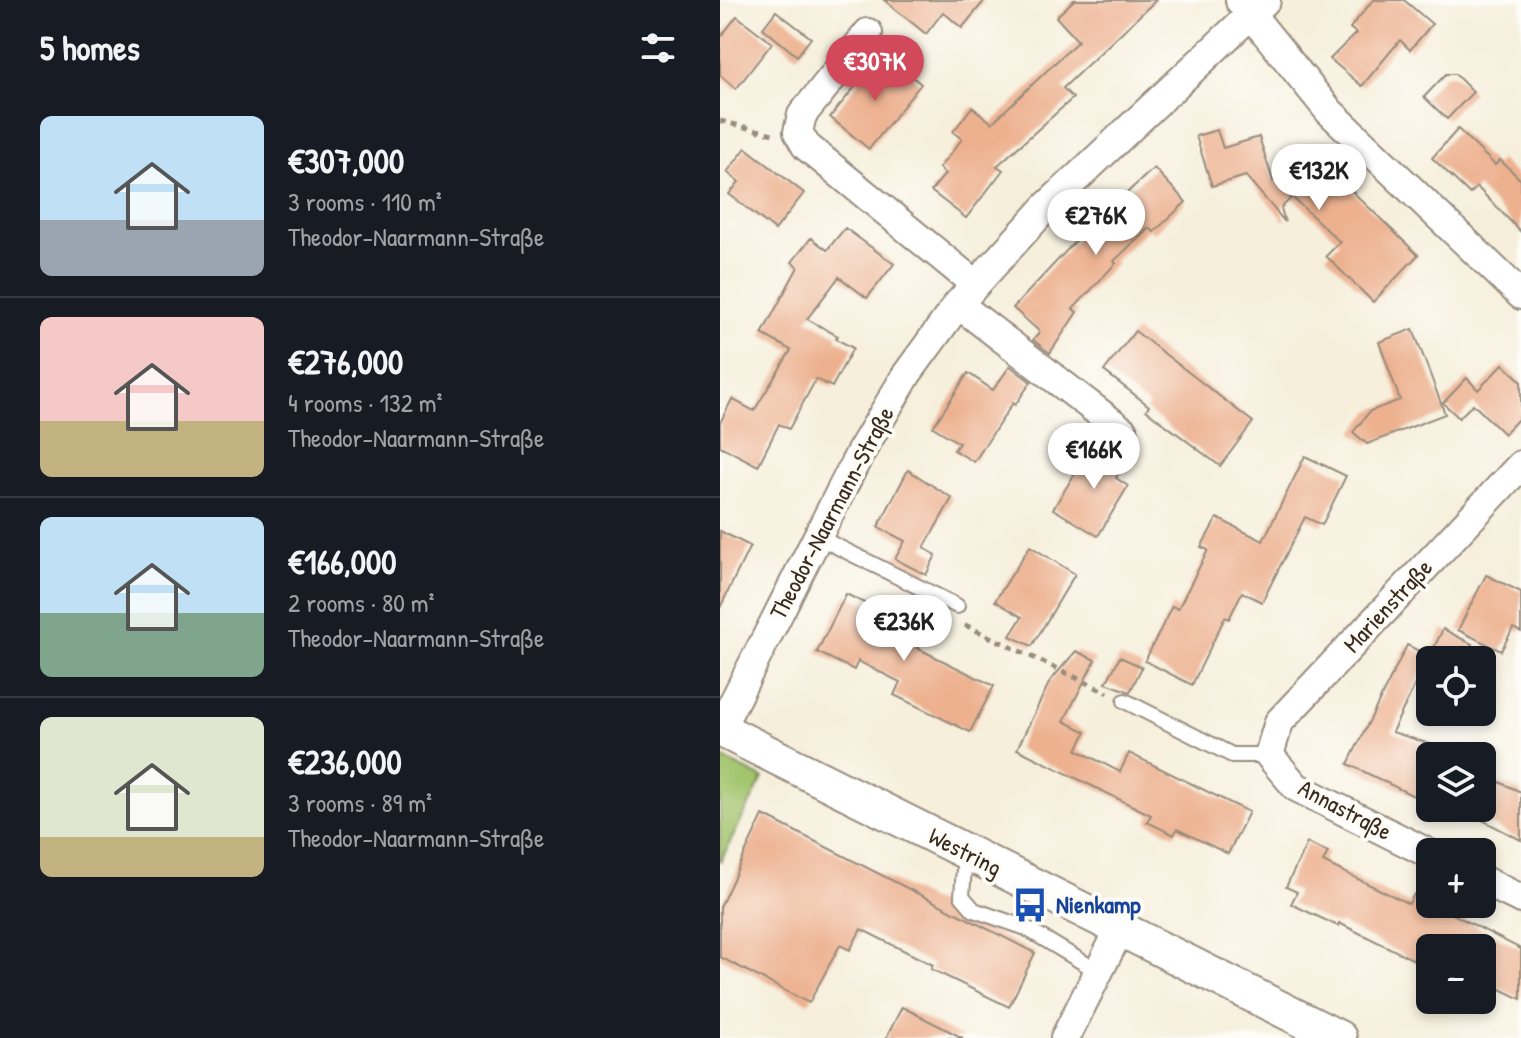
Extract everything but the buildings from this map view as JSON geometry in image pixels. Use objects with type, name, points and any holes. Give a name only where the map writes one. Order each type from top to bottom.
[{"type":"street","name":"Theodor-Naarmann-Straße","points":[[720,729],[859,455],[907,374],[967,294],[1047,206],[1252,5]]},
{"type":"street","points":[[1252,5],[1329,111],[1521,295]]},
{"type":"street","points":[[868,33],[802,115],[798,132],[806,146],[967,294],[1123,431]]},
{"type":"street","name":"Marienstraße","points":[[1269,755],[1279,722],[1521,465]]},
{"type":"street","name":"Westring","points":[[720,729],[1339,1038]]},
{"type":"street","name":"Annastraße","points":[[1269,755],[1296,787],[1416,847]]},
{"type":"street","points":[[1496,887],[1521,899]]},
{"type":"street","points":[[1065,1038],[1120,929]]},
{"type":"lane","points":[[818,537],[957,606]]},
{"type":"lane","points":[[1125,701],[1232,755],[1269,755]]},
{"type":"lane","points":[[965,852],[962,896],[974,910],[1026,928],[1099,972]]},
{"type":"path","points":[[720,121],[772,134],[798,132]]},
{"type":"path","points":[[957,606],[964,625],[1125,701]]},
{"type":"green space","points":[[720,757],[763,778],[720,862]]},
{"type":"place","name":"Nienkamp","points":[[1030,905]]}]
